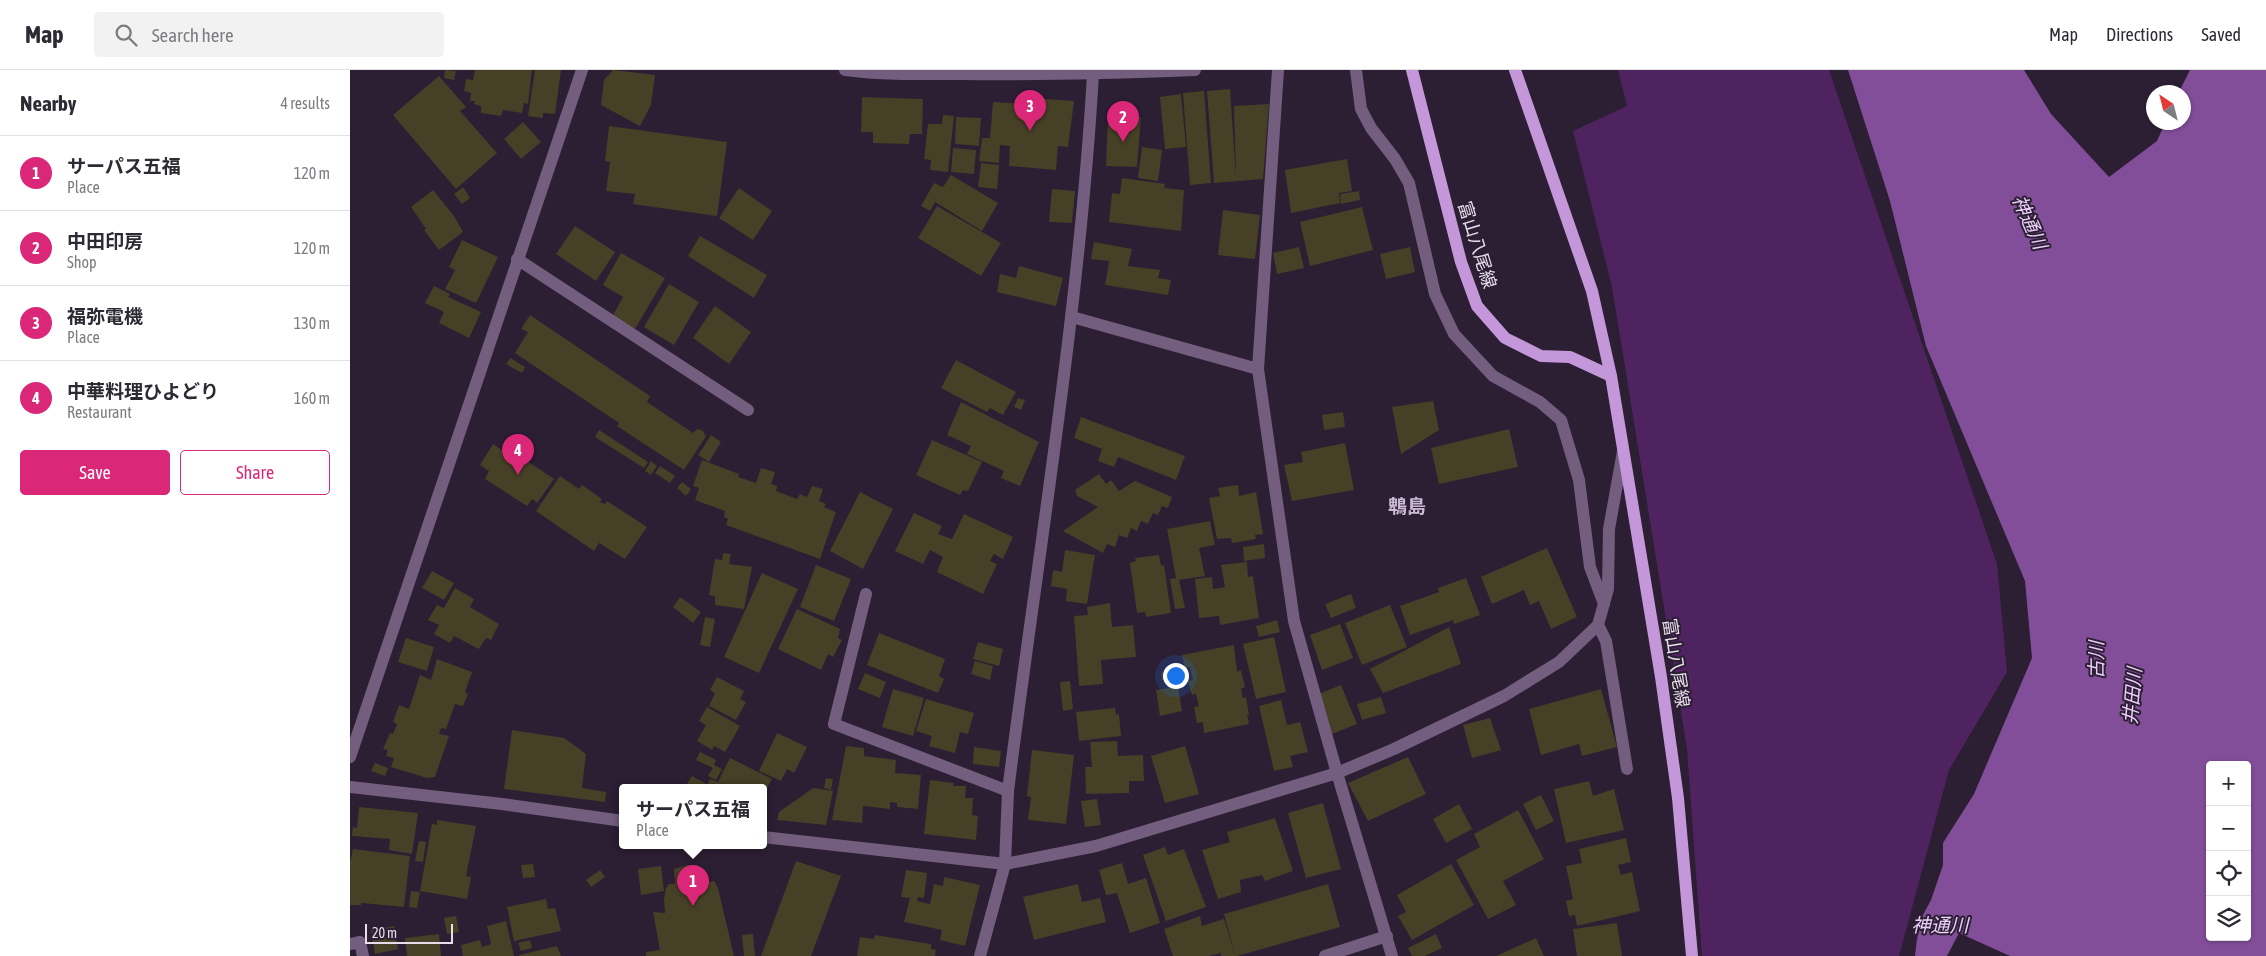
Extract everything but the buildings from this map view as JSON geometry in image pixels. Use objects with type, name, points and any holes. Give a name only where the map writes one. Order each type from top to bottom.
[{"type":"main road","name":"富山八尾線","points":[[1412,70],[1461,262],[1477,306],[1505,338],[1541,356],[1570,357],[1611,376]]},
{"type":"main road","name":"富山八尾線","points":[[1515,70],[1592,291],[1611,376],[1677,788],[1692,956]]},
{"type":"street","points":[[350,757],[582,70]]},
{"type":"street","points":[[845,70],[872,73],[1094,74],[1196,70]]},
{"type":"street","points":[[1278,70],[1258,369],[1294,621],[1392,956]]},
{"type":"street","points":[[1356,70],[1361,109],[1371,128],[1395,159],[1408,183],[1435,294],[1454,334],[1493,376],[1540,402],[1560,420],[1579,480],[1590,567],[1604,604]]},
{"type":"street","points":[[980,956],[1005,864],[1008,791],[1072,317],[1088,171],[1094,74]]},
{"type":"street","points":[[517,259],[748,410]]},
{"type":"street","points":[[1072,317],[1258,369]]},
{"type":"street","points":[[767,837],[1005,864],[1096,846],[1337,773],[1394,749],[1504,696],[1560,662],[1598,625],[1608,589],[1609,529],[1623,447]]},
{"type":"street","points":[[866,594],[834,724],[1008,791]]},
{"type":"street","points":[[1598,625],[1606,641],[1627,769]]},
{"type":"street","points":[[350,788],[502,804],[619,820]]},
{"type":"street","points":[[1325,956],[1387,936]]},
{"type":"street","points":[[350,944],[360,942],[363,956]]},
{"type":"shaded area","points":[[1618,70],[1829,70],[1997,564],[2007,672],[1949,770],[1899,956],[1702,956],[1687,749],[1612,287],[1573,131],[1627,106]]},
{"type":"water","points":[[1848,70],[2024,70],[2051,114],[2109,177],[2157,141],[2162,130],[2191,130],[2191,85],[2182,85],[2190,70],[2266,70],[2266,956],[2010,956],[1959,933],[1947,956],[1915,956],[1923,915],[1931,900],[1943,865],[1943,843],[1974,794],[2032,658],[2025,581],[1926,346],[1890,201]]},
{"type":"place","name":"福弥電機","points":[[1030,131]]},
{"type":"place","name":"中田印房","points":[[1123,142]]},
{"type":"place","name":"中華料理ひよどり","points":[[518,475]]},
{"type":"place","name":"サーパス五福","points":[[693,906]]},
{"type":"district","name":"鵯島","points":[[1407,506]]},
{"type":"water label","name":"神通川","points":[[2030,222]]},
{"type":"water label","name":"古川","points":[[2096,660]]},
{"type":"water label","name":"井田川","points":[[2132,696]]},
{"type":"water label","name":"神通川","points":[[1940,925]]}]
